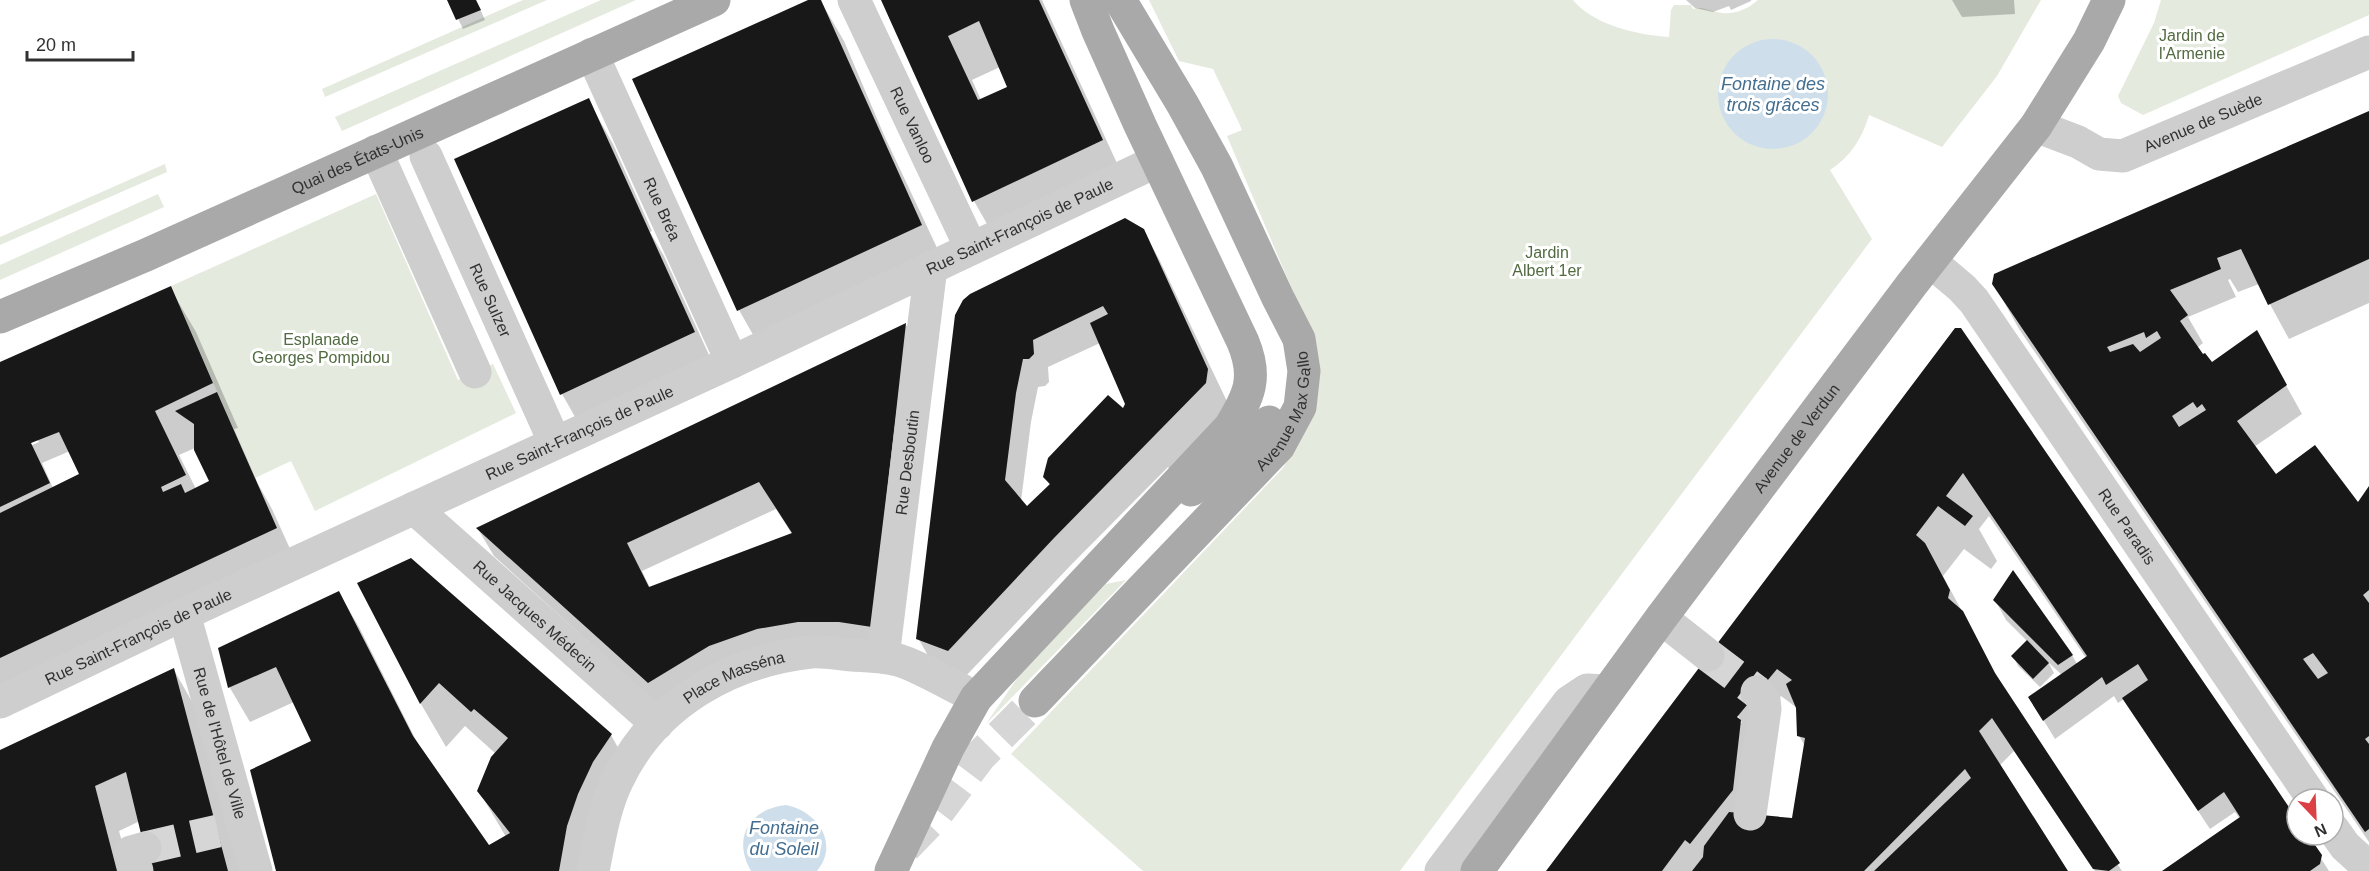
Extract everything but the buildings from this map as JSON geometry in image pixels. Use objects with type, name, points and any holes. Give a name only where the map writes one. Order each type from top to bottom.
[{"type":"main road","name":"Quai des États-Unis","points":[[0,317],[146,255],[714,0]]},
{"type":"main road","name":"Avenue Max Gallo","points":[[891,871],[948,748],[976,698],[1230,427],[1247,399],[1251,379],[1250,359],[1244,342],[1157,161],[1086,0]]},
{"type":"main road","name":"Avenue Max Gallo","points":[[1035,701],[1279,446],[1300,407],[1304,371],[1299,339],[1217,167],[1120,0]]},
{"type":"main road","name":"Avenue de Verdun","points":[[1477,871],[1606,691],[1930,261],[2036,126],[2090,42],[2109,0]]},
{"type":"main road","points":[[1157,161],[1182,156],[1199,159],[1217,167]]},
{"type":"main road","points":[[1126,536],[1236,457],[1255,441],[1266,426],[1278,406],[1286,374],[1278,298]]},
{"type":"street","name":"Rue Vanloo","points":[[854,0],[971,248]]},
{"type":"street","name":"Avenue de Suède","points":[[2036,126],[2078,142],[2099,154],[2123,156],[2369,52]]},
{"type":"street","name":"Rue Bréa","points":[[592,54],[723,366]]},
{"type":"street","points":[[376,151],[475,372]]},
{"type":"street","name":"Rue Sulzer","points":[[426,156],[555,443]]},
{"type":"street","name":"Rue Saint-François de Paule","points":[[0,702],[184,614],[723,366],[1157,161]]},
{"type":"street","name":"Rue Paradis","points":[[1930,261],[1974,301],[2305,787]]},
{"type":"street","name":"Rue Desboutin","points":[[882,657],[931,267]]},
{"type":"street","name":"Rue Jacques Médecin","points":[[414,508],[657,724]]},
{"type":"street","name":"Rue de l'Hôtel de Ville","points":[[184,614],[231,828],[255,871]]},
{"type":"street","points":[[1661,618],[1708,655]]},
{"type":"street","name":"Place Masséna","points":[[593,871],[603,823],[617,780],[633,753],[657,724],[703,686],[739,668],[776,658],[814,652],[882,657],[900,660],[976,698]]},
{"type":"street","points":[[1441,871],[1569,702],[1587,690],[1606,691]]},
{"type":"street","points":[[1750,814],[1765,709],[1764,700],[1758,692]]},
{"type":"street","points":[[2345,846],[2369,868]]},
{"type":"green space","points":[[523,0],[547,0],[325,97],[322,89]]},
{"type":"green space","points":[[601,0],[636,0],[342,131],[335,117]]},
{"type":"green space","name":"Jardin Albert 1er","points":[[1149,0],[1573,0],[1582,9],[1604,22],[1630,31],[1669,37],[1671,10],[1674,5],[1691,5],[1693,9],[1702,8],[1733,13],[1749,7],[1758,0],[2041,0],[1997,76],[1942,147],[1869,115],[1854,147],[1830,170],[1872,239],[1400,871],[1143,871],[1011,754],[1283,468],[1301,436],[1318,379],[1317,348],[1227,136],[1242,130],[1239,123],[1213,69],[1179,61]]},
{"type":"green space","name":"Jardin de l'Armenie","points":[[2161,0],[2369,0],[2369,15],[2143,115],[2121,103],[2118,96],[2154,23]]},
{"type":"green space","points":[[165,164],[167,172],[0,245],[0,237]]},
{"type":"green space","points":[[158,194],[164,207],[0,280],[0,265]]},
{"type":"green space","name":"Esplanade Georges Pompidou","points":[[376,194],[458,380],[493,364],[516,413],[315,511],[291,461],[255,478],[171,286]]},
{"type":"green space","points":[[1126,580],[986,724],[1031,658],[1106,584]]},
{"type":"water","name":"Fontaine des trois grâces","points":[[1773,39],[1794,43],[1812,55],[1824,73],[1828,94],[1824,115],[1812,133],[1794,145],[1773,149],[1752,145],[1734,133],[1722,115],[1718,94],[1722,73],[1734,55],[1752,43]]},
{"type":"water","name":"Fontaine du Soleil","points":[[786,805],[807,814],[822,830],[826,850],[824,860],[817,871],[751,871],[743,847],[748,827],[762,812]]},
{"type":"tunnel","points":[[1708,655],[1757,692]]},
{"type":"tunnel","points":[[905,847],[934,817],[980,756],[1035,701]]},
{"type":"tunnel","points":[[145,848],[218,831]]}]
